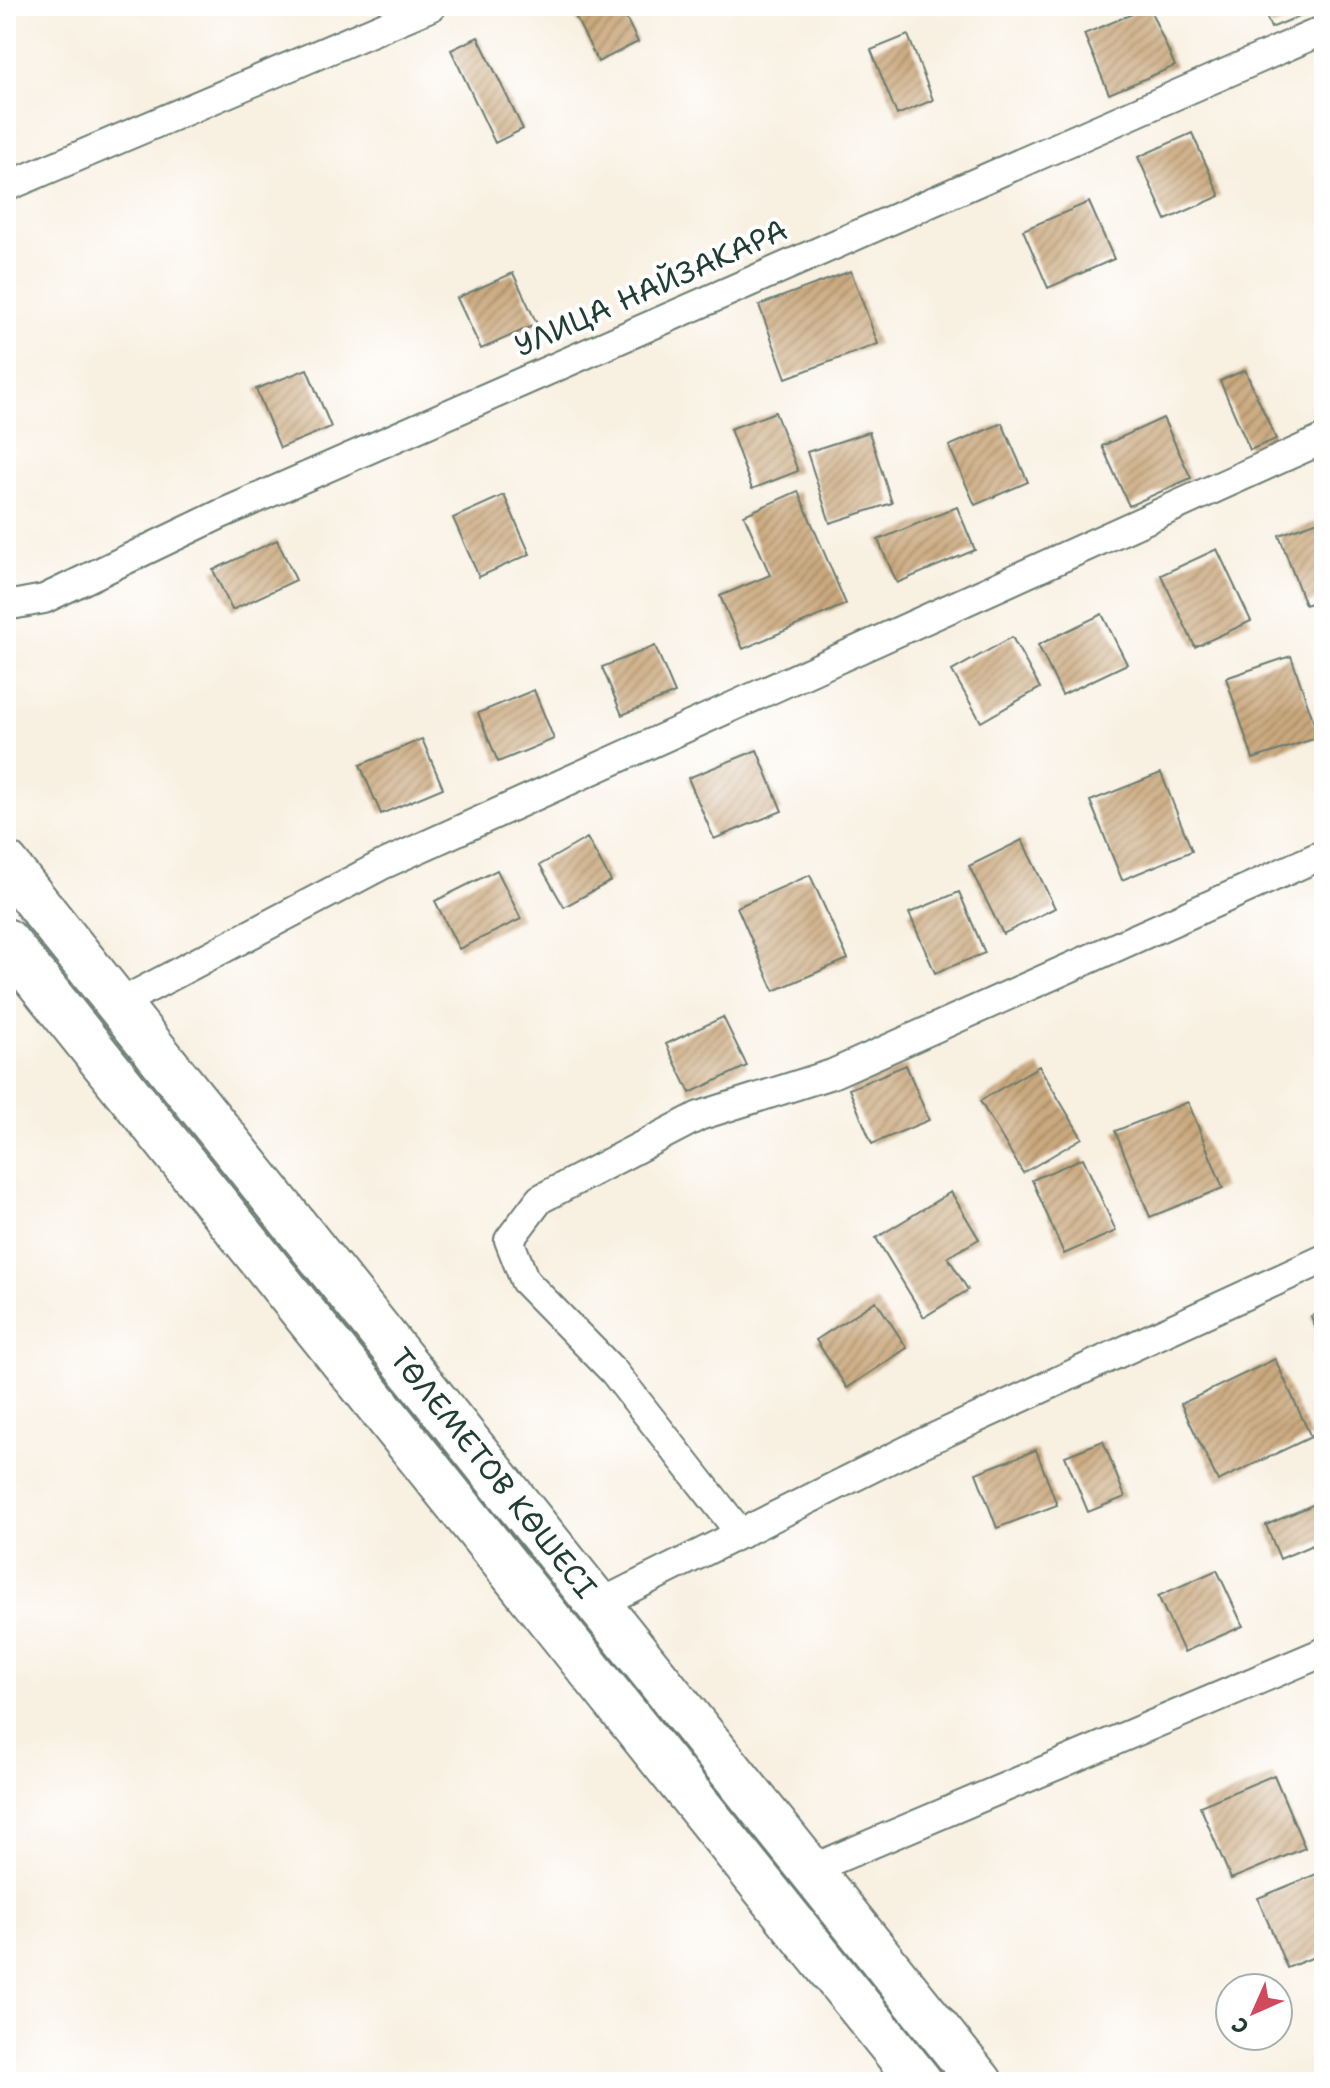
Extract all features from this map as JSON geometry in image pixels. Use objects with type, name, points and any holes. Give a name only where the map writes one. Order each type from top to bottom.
[{"type":"main road","name":"ТӨЛЕМЕТОВ КӨШЕСІ","points":[[6,864],[980,2082]]},
{"type":"main road","name":"ТӨЛЕМЕТОВ КӨШЕСІ","points":[[6,941],[920,2082]]},
{"type":"street","points":[[6,187],[432,6]]},
{"type":"street","name":"УЛИЦА НАЙЗАКАРА","points":[[6,606],[44,599],[221,514],[1324,30]]},
{"type":"street","points":[[118,1004],[380,866],[1324,439]]},
{"type":"street","points":[[741,1534],[614,1372],[525,1281],[509,1240],[540,1199],[699,1116],[832,1074],[1324,854]]},
{"type":"street","points":[[599,1604],[916,1446],[1324,1259]]},
{"type":"street","points":[[812,1869],[1324,1652]]},
{"type":"building","points":[[570,6],[620,6],[638,42],[598,62]]},
{"type":"building","points":[[1262,6],[1324,6],[1271,28]]},
{"type":"building","points":[[1149,7],[1175,66],[1109,94],[1084,34]]},
{"type":"building","points":[[908,35],[933,100],[897,115],[871,50]]},
{"type":"building","points":[[478,37],[523,129],[495,143],[451,50]]},
{"type":"building","points":[[1192,133],[1220,196],[1166,220],[1138,157]]},
{"type":"building","points":[[1089,202],[1114,259],[1048,288],[1023,230]]},
{"type":"building","points":[[851,271],[878,344],[786,378],[759,305]]},
{"type":"building","points":[[513,273],[537,324],[481,349],[457,298]]},
{"type":"building","points":[[307,369],[331,427],[280,448],[256,389]]},
{"type":"building","points":[[1245,370],[1276,439],[1250,450],[1220,381]]},
{"type":"building","points":[[775,412],[798,471],[752,489],[730,429]]},
{"type":"building","points":[[1163,418],[1191,478],[1129,506],[1102,446]]},
{"type":"building","points":[[1002,423],[1028,482],[975,505],[949,446]]},
{"type":"building","points":[[869,432],[892,503],[830,523],[807,452]]},
{"type":"building","points":[[798,491],[846,604],[743,649],[720,596],[770,575],[744,515]]},
{"type":"building","points":[[504,495],[530,554],[479,577],[453,518]]},
{"type":"building","points":[[957,507],[975,550],[897,583],[878,540]]},
{"type":"building","points":[[1324,519],[1324,598],[1305,605],[1279,535]]},
{"type":"building","points":[[277,540],[296,580],[232,610],[213,570]]},
{"type":"building","points":[[1217,549],[1251,621],[1195,647],[1161,575]]},
{"type":"building","points":[[1102,614],[1127,664],[1062,695],[1038,645]]},
{"type":"building","points":[[1012,637],[1040,688],[981,722],[952,671]]},
{"type":"building","points":[[655,646],[675,693],[622,715],[602,667]]},
{"type":"building","points":[[1291,656],[1319,737],[1253,759],[1226,678]]},
{"type":"building","points":[[534,690],[554,739],[498,762],[478,713]]},
{"type":"building","points":[[422,739],[443,788],[381,814],[360,765]]},
{"type":"building","points":[[757,750],[782,811],[714,839],[688,778]]},
{"type":"building","points":[[1161,773],[1192,851],[1122,880],[1090,801]]},
{"type":"building","points":[[587,838],[611,881],[564,907],[540,865]]},
{"type":"building","points":[[1022,840],[1055,908],[1003,934],[969,866]]},
{"type":"building","points":[[497,870],[521,919],[459,949],[435,901]]},
{"type":"building","points":[[810,875],[848,959],[774,991],[737,907]]},
{"type":"building","points":[[959,892],[985,953],[935,973],[909,913]]},
{"type":"building","points":[[723,1017],[747,1066],[690,1093],[666,1044]]},
{"type":"building","points":[[906,1065],[929,1120],[872,1144],[849,1089]]},
{"type":"building","points":[[1039,1066],[1082,1138],[1023,1173],[980,1101]]},
{"type":"building","points":[[1188,1102],[1223,1188],[1150,1217],[1115,1131]]},
{"type":"building","points":[[1083,1158],[1116,1231],[1064,1254],[1032,1180]]},
{"type":"building","points":[[951,1192],[979,1239],[948,1257],[968,1290],[924,1317],[876,1238]]},
{"type":"building","points":[[876,1301],[907,1348],[847,1388],[816,1340]]},
{"type":"building","points":[[1324,1311],[1324,1350],[1311,1316]]},
{"type":"building","points":[[1275,1359],[1311,1437],[1218,1481],[1181,1404]]},
{"type":"building","points":[[1103,1441],[1125,1497],[1088,1512],[1065,1456]]},
{"type":"building","points":[[1036,1450],[1057,1505],[997,1528],[976,1473]]},
{"type":"building","points":[[1324,1500],[1324,1540],[1280,1559],[1266,1525]]},
{"type":"building","points":[[1217,1570],[1243,1626],[1184,1652],[1158,1596]]},
{"type":"building","points":[[1274,1775],[1305,1848],[1231,1879],[1200,1806]]},
{"type":"building","points":[[1324,1871],[1324,1953],[1287,1968],[1258,1898]]}]
